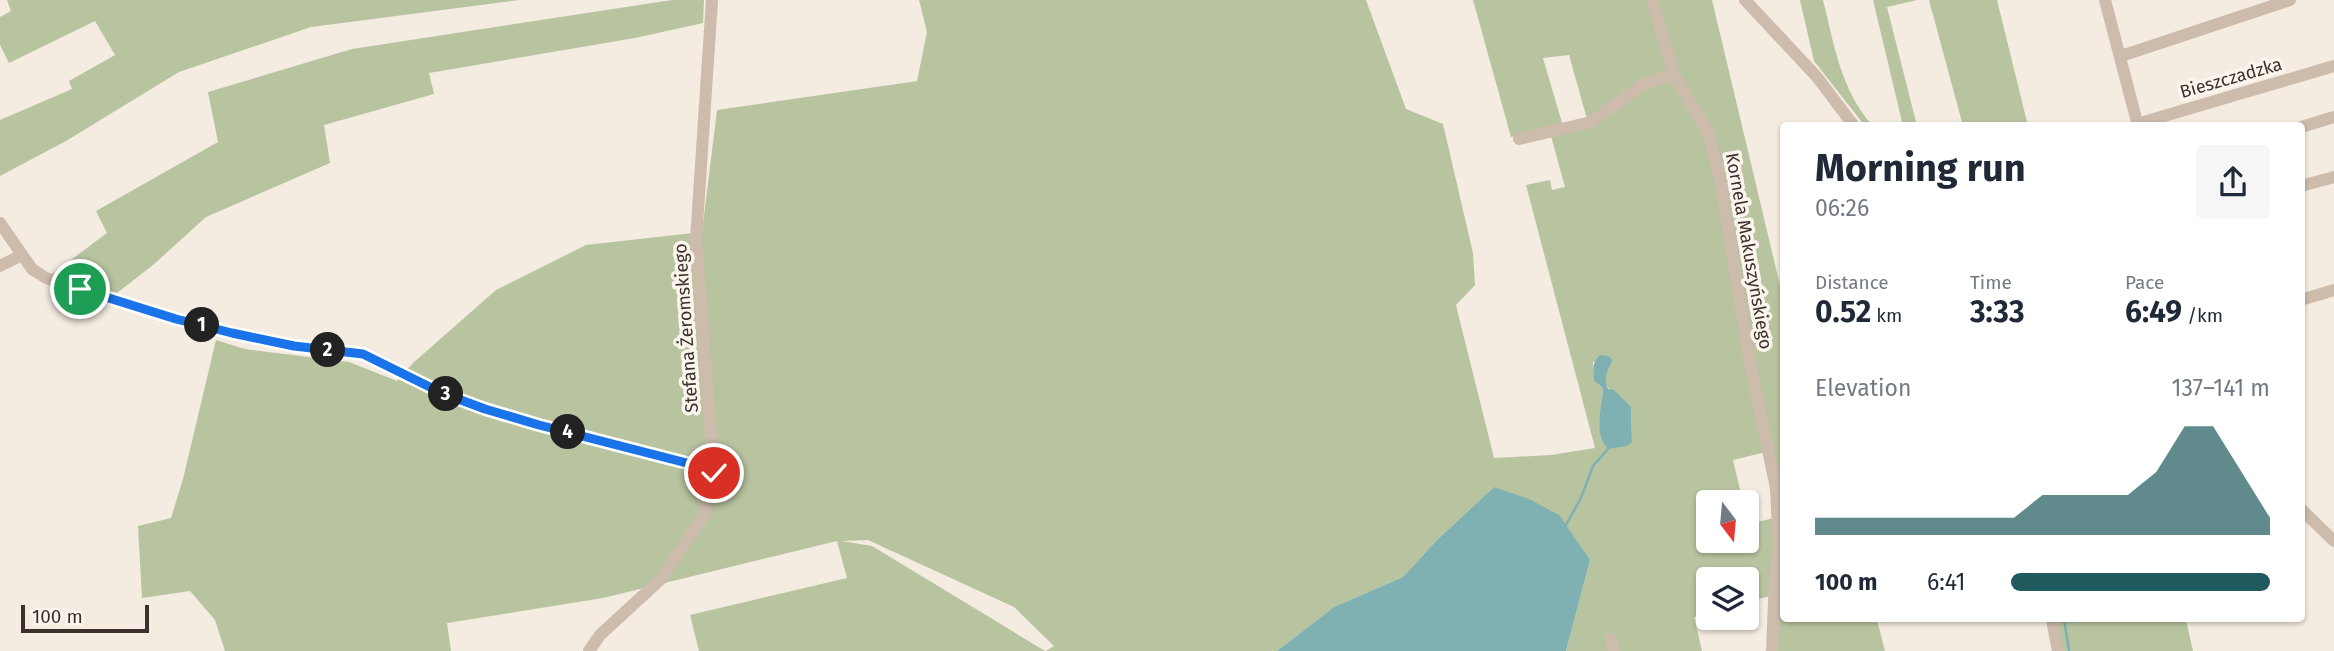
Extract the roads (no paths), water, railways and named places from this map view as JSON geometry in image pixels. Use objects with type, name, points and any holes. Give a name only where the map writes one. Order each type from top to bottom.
[{"type":"street","name":"Stefana Żeromskiego","points":[[589,651],[600,635],[661,579],[704,515],[714,470],[696,240],[712,0]]},
{"type":"street","name":"Kornela Makuszyńskiego","points":[[1653,0],[1674,74],[1713,145],[1750,363],[1774,471],[1779,550],[1772,651]]},
{"type":"street","points":[[1745,0],[1817,77],[1851,122]]},
{"type":"street","points":[[2105,0],[2136,122]]},
{"type":"street","points":[[2121,57],[2290,0]]},
{"type":"street","name":"Bieszczadzka","points":[[2147,122],[2334,66]]},
{"type":"street","points":[[1519,139],[1591,121],[1642,85],[1674,74]]},
{"type":"street","points":[[2305,126],[2334,117]]},
{"type":"street","points":[[2305,185],[2334,177]]},
{"type":"street","points":[[0,223],[32,269],[46,278],[176,319],[294,346],[363,354],[442,393],[485,409],[714,470]]},
{"type":"street","points":[[0,266],[22,255]]},
{"type":"street","points":[[2305,299],[2334,290]]},
{"type":"street","points":[[2305,513],[2334,541]]},
{"type":"street","points":[[2052,622],[2057,651]]},
{"type":"water","points":[[1600,355],[1613,360],[1607,374],[1608,389],[1614,390],[1631,407],[1632,442],[1627,446],[1608,449],[1603,443],[1600,420],[1603,388],[1594,381],[1593,370]]},
{"type":"water","points":[[1494,487],[1529,499],[1559,515],[1590,560],[1566,651],[1277,651],[1334,607],[1403,577],[1437,540]]},
{"type":"waterway","points":[[1566,525],[1581,498],[1593,466],[1608,449]]},
{"type":"waterway","points":[[2064,622],[2069,650]]}]
